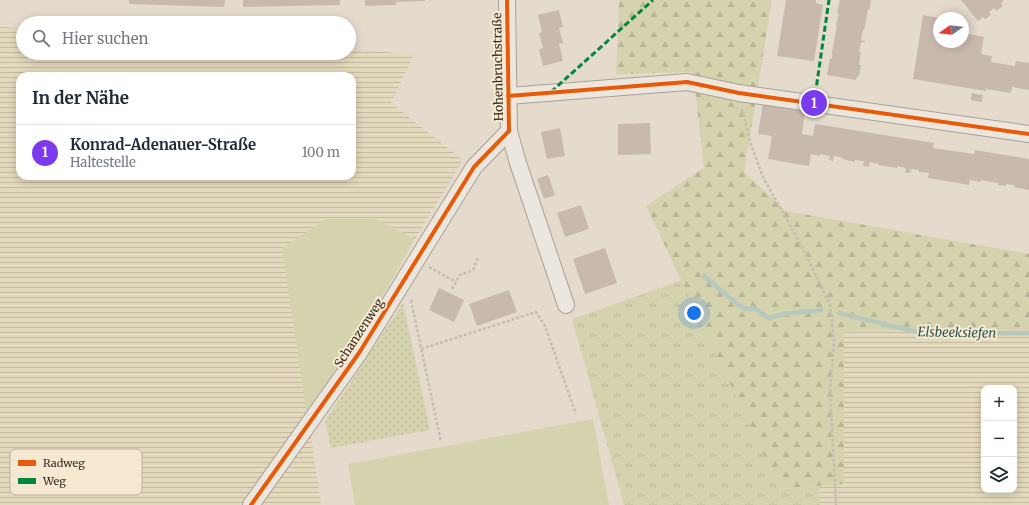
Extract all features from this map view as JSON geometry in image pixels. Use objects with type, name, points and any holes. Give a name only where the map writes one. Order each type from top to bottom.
[{"type":"street","name":"Hohenbruchstraße","points":[[508,0],[509,131],[518,163],[566,305]]},
{"type":"street","points":[[508,96],[687,82],[739,93],[1029,134]]},
{"type":"street","name":"Hohenbruchstraße","points":[[474,167],[509,131]]},
{"type":"street","name":"Schanzenweg","points":[[251,505],[359,353],[474,167]]},
{"type":"path","points":[[739,93],[751,145],[763,177],[802,247],[830,305],[834,341],[830,392],[836,505]]},
{"type":"path","points":[[452,289],[460,275],[473,270],[478,258]]},
{"type":"path","points":[[416,260],[456,282]]},
{"type":"path","points":[[406,278],[441,442]]},
{"type":"path","points":[[421,349],[536,312],[545,326],[576,414]]},
{"type":"shaded area","points":[[0,27],[16,28],[16,60],[356,60],[356,49],[414,55],[391,103],[463,160],[415,239],[375,219],[283,248],[321,505],[0,505]]},
{"type":"shaded area","points":[[1029,330],[1029,505],[820,505],[819,486],[844,483],[844,331]]},
{"type":"green space","points":[[619,0],[772,0],[744,172],[786,211],[1029,254],[1029,330],[844,331],[844,484],[780,489],[646,206],[704,168],[693,72],[616,74]]},
{"type":"green space","points":[[326,219],[375,219],[415,239],[361,334],[307,414],[282,248]]},
{"type":"green space","points":[[682,280],[780,489],[819,486],[820,505],[624,505],[572,319]]},
{"type":"green space","points":[[403,303],[430,430],[331,448],[325,421]]},
{"type":"green space","points":[[593,419],[609,505],[355,505],[348,464]]},
{"type":"building","points":[[129,0],[225,0],[224,7],[129,4]]},
{"type":"building","points":[[243,0],[340,0],[340,5],[243,7]]},
{"type":"building","points":[[365,0],[425,1],[396,2],[396,5],[365,6]]},
{"type":"building","points":[[786,0],[816,0],[816,3],[823,5],[814,61],[777,56]]},
{"type":"building","points":[[840,0],[871,0],[861,40],[865,42],[861,42],[859,65],[861,65],[859,75],[856,80],[827,75],[830,58],[832,59]]},
{"type":"building","points":[[961,0],[1004,0],[1001,3],[1003,6],[996,11],[994,8],[989,12],[991,15],[985,19],[983,17],[978,21]]},
{"type":"building","points":[[559,10],[563,27],[559,28],[563,43],[559,44],[563,61],[543,66],[539,49],[543,48],[539,33],[542,32],[538,15]]},
{"type":"building","points":[[923,15],[933,17],[933,48],[969,48],[969,34],[984,37],[981,54],[992,56],[991,62],[1015,66],[1016,61],[1029,63],[1029,90],[1012,87],[1011,93],[986,89],[986,91],[913,79]]},
{"type":"building","points":[[972,93],[983,95],[982,102],[971,100]]},
{"type":"building","points":[[763,104],[805,110],[802,134],[813,136],[815,124],[934,143],[933,148],[974,154],[975,150],[1029,159],[1029,190],[1014,187],[1014,185],[998,185],[998,183],[981,180],[980,182],[970,180],[969,185],[928,178],[929,173],[919,172],[919,170],[911,169],[910,173],[905,173],[906,168],[878,165],[879,164],[870,162],[869,167],[863,166],[864,161],[855,160],[855,162],[834,156],[833,161],[829,160],[830,156],[820,154],[820,156],[811,154],[809,166],[768,159],[772,136],[758,134]]},
{"type":"building","points":[[650,123],[651,154],[618,155],[618,124]]},
{"type":"building","points":[[560,128],[565,156],[547,159],[541,132]]},
{"type":"building","points":[[548,175],[555,195],[544,199],[537,179]]},
{"type":"building","points":[[581,205],[589,229],[565,237],[557,213]]},
{"type":"building","points":[[605,248],[617,283],[585,294],[573,259]]},
{"type":"building","points":[[439,288],[464,300],[454,322],[429,310]]},
{"type":"building","points":[[509,290],[517,312],[477,326],[469,304]]},
{"type":"waterway","name":"Elsbeeksiefen","points":[[704,276],[737,304],[746,309],[754,308],[768,318],[784,314],[821,310]]},
{"type":"waterway","name":"Elsbeeksiefen","points":[[839,313],[925,334],[1029,333]]},
{"type":"marked path","points":[[551,92],[653,0]]},
{"type":"marked path","points":[[814,103],[829,0]]},
{"type":"cycle path","points":[[251,505],[359,353],[474,167],[509,131],[507,0]]},
{"type":"cycle path","points":[[508,96],[687,82],[739,93],[1029,134]]},
{"type":"place","name":"Konrad-Adenauer-Straße","points":[[814,103]]}]
